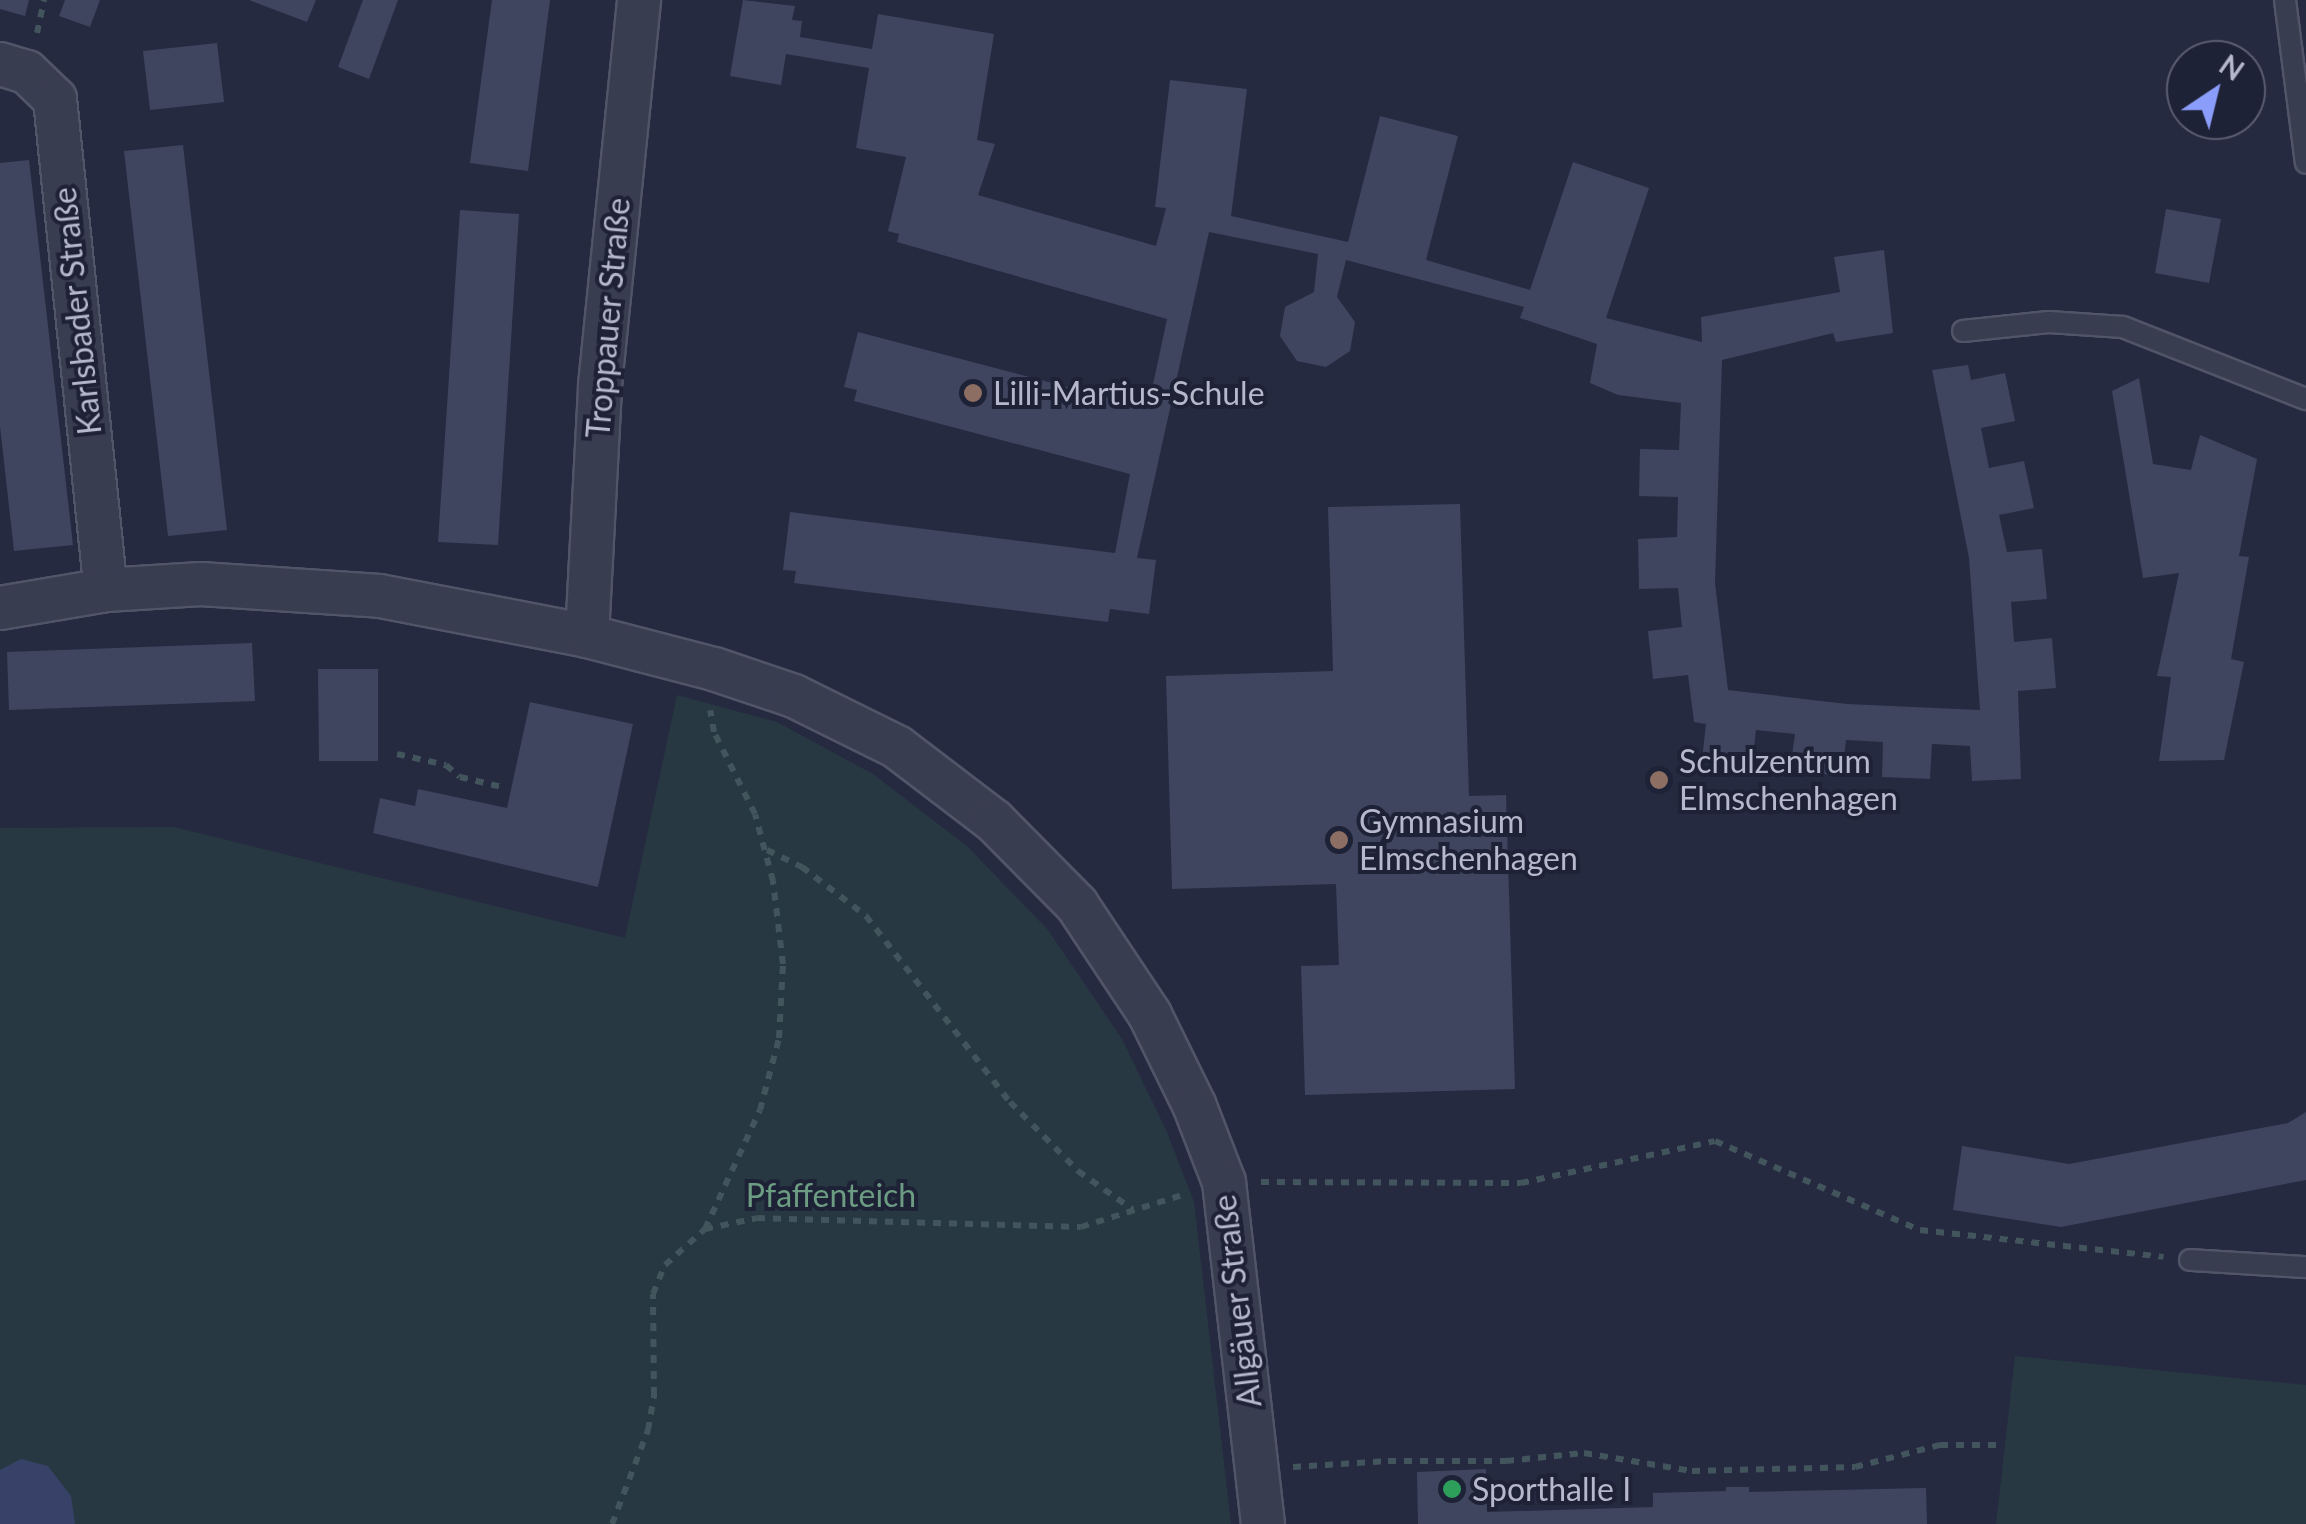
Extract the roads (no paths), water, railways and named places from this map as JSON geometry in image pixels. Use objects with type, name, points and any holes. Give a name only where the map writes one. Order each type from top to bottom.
[{"type":"street","name":"Troppauer Straße","points":[[587,636],[600,385],[639,0]]},
{"type":"street","name":"Karlsbader Straße","points":[[0,64],[28,72],[55,99],[106,590]]},
{"type":"street","name":"Allgäuer Straße","points":[[0,608],[106,590],[200,584],[380,596],[587,636],[714,669],[794,696],[897,746],[994,821],[1076,905],[1150,1015],[1195,1107],[1224,1182],[1262,1524]]},
{"type":"lane","points":[[2285,0],[2306,163]]},
{"type":"lane","points":[[1963,331],[2049,322],[2123,327],[2306,399]]},
{"type":"lane","points":[[2190,1260],[2306,1268]]},
{"type":"water","points":[[21,1459],[48,1466],[71,1496],[75,1524],[0,1524],[0,1470]]},
{"type":"place","name":"Lilli-Martius-Schule","points":[[973,393]]},
{"type":"place","name":"Schulzentrum Elmschenhagen","points":[[1659,780]]},
{"type":"place","name":"Gymnasium Elmschenhagen","points":[[1339,840]]},
{"type":"place","name":"Sporthalle I","points":[[1452,1489]]},
{"type":"park label","name":"Pfaffenteich","points":[[831,1195]]}]
